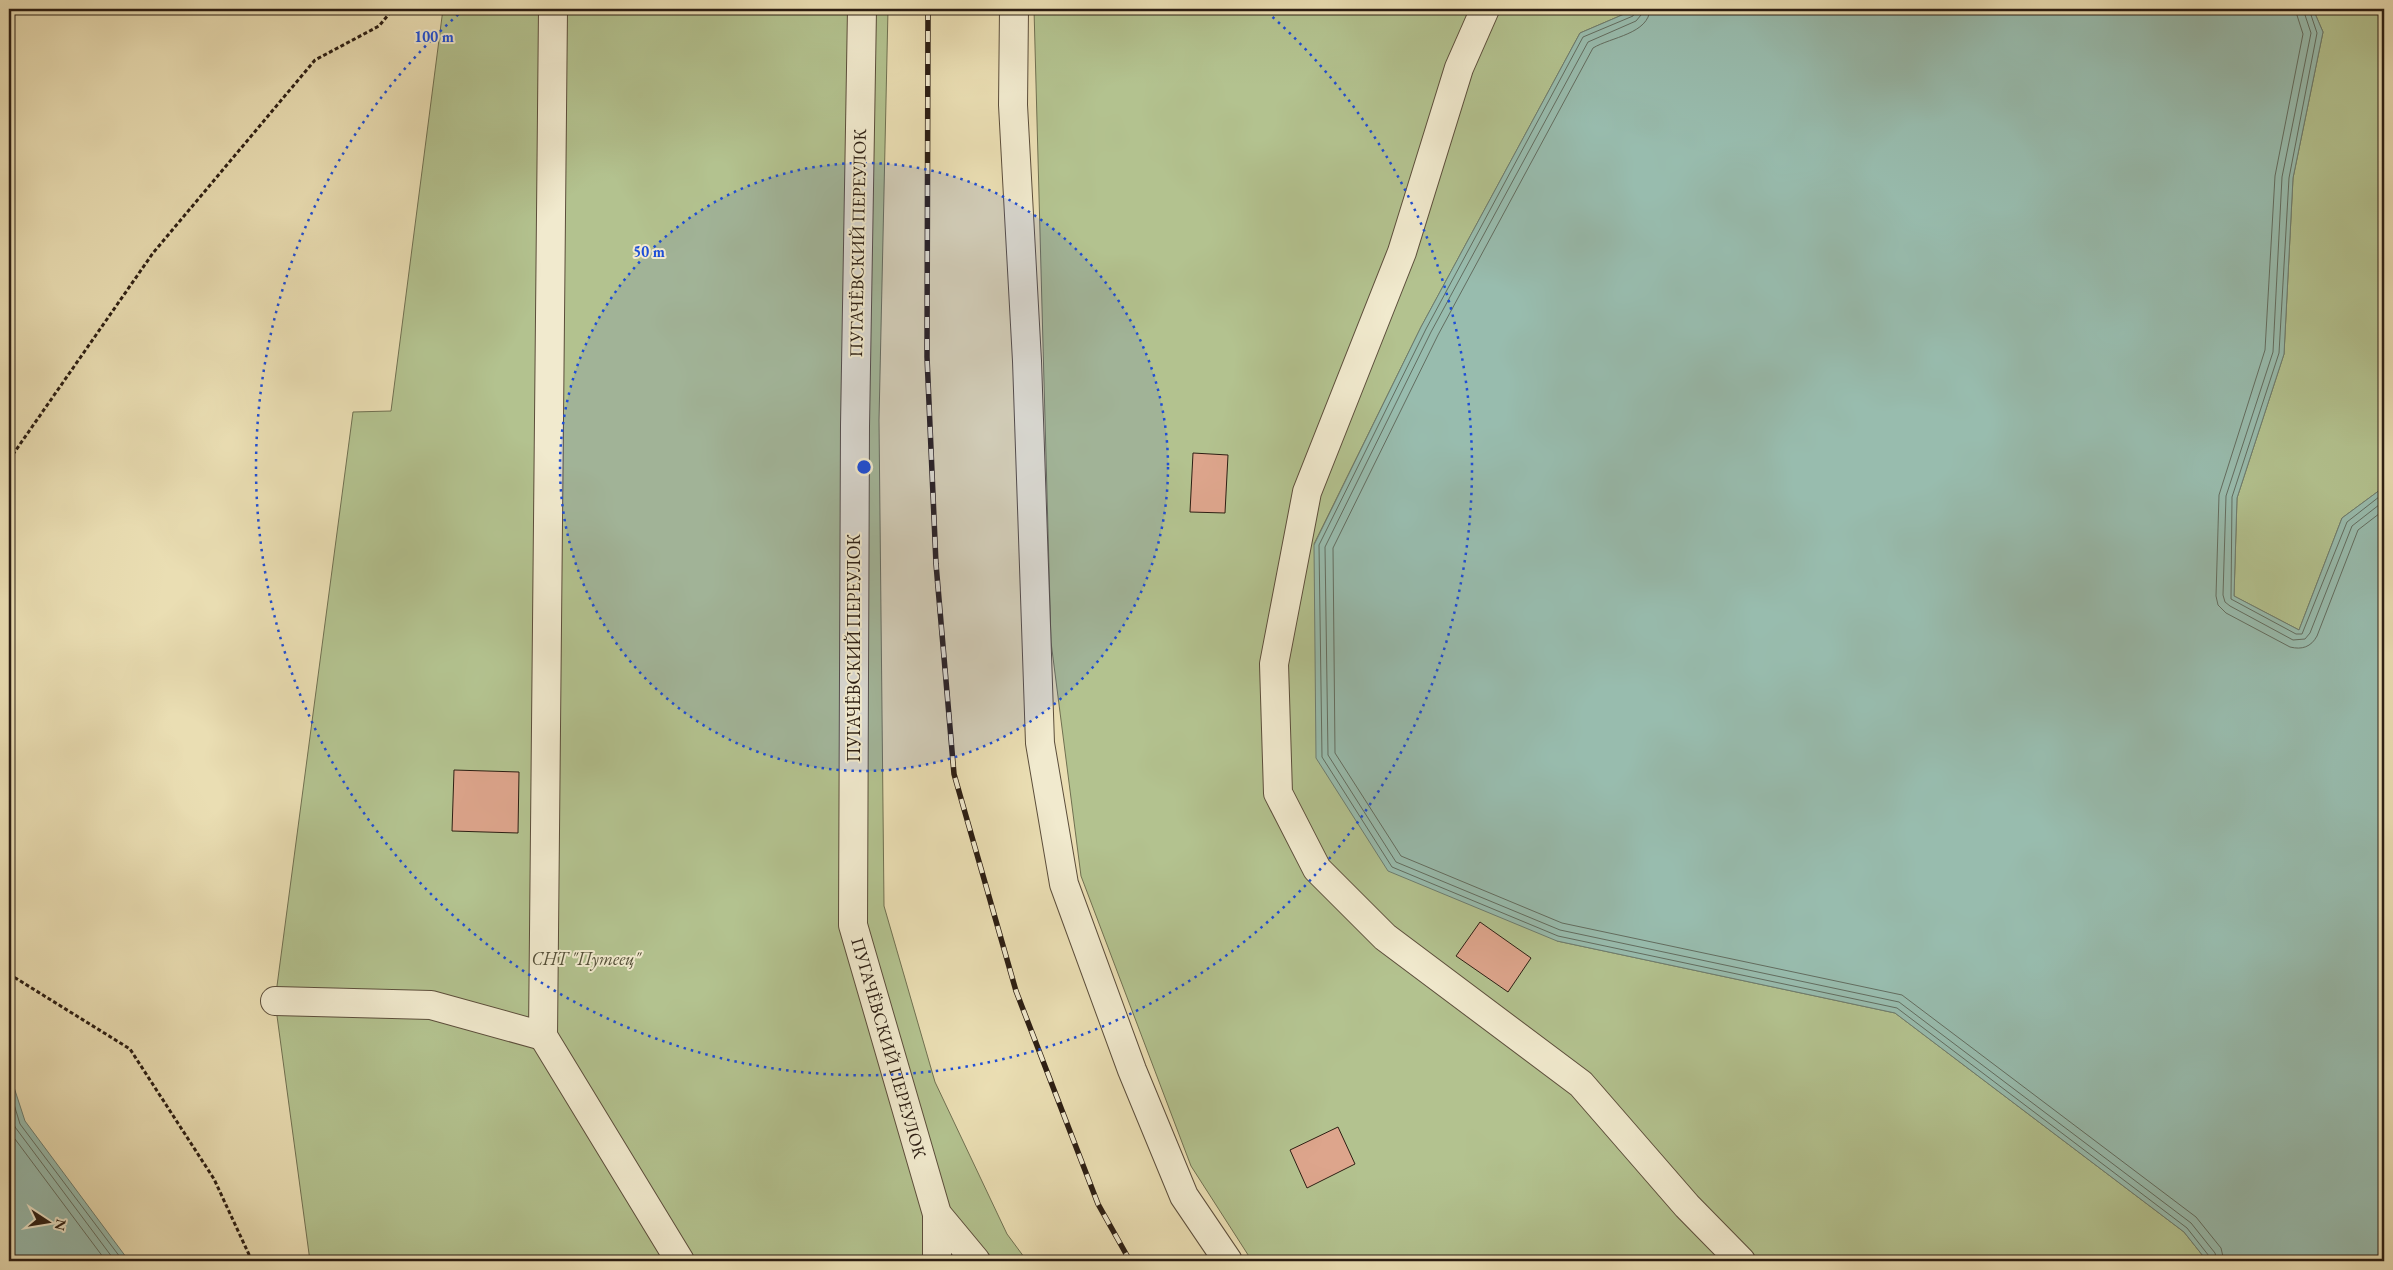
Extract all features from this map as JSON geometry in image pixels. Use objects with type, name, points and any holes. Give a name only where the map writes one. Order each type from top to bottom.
[{"type":"street","points":[[553,9],[543,1036],[680,1261]]},
{"type":"street","name":"ПУГАЧЁВСКИЙ ПЕРЕУЛОК","points":[[862,9],[855,436],[853,925],[937,1214],[976,1261]]},
{"type":"street","points":[[1014,9],[1013,104],[1027,361],[1040,743],[1062,874],[1132,1070],[1184,1196],[1228,1261]]},
{"type":"street","points":[[1485,9],[1459,68],[1402,252],[1306,492],[1274,664],[1278,793],[1317,869],[1385,936],[1581,1084],[1687,1206],[1741,1261]]},
{"type":"street","points":[[275,1001],[431,1005],[543,1036]]},
{"type":"street","points":[[936,1261],[937,1214]]},
{"type":"path","points":[[9,460],[154,254],[315,60],[379,26],[393,9]]},
{"type":"path","points":[[9,974],[130,1049],[214,1179],[252,1261]]},
{"type":"green space","name":"СНТ \"Путеец\"","points":[[443,9],[888,9],[879,420],[884,906],[935,1082],[1007,1234],[1027,1261],[310,1261],[275,1001],[353,412],[391,411]]},
{"type":"green space","points":[[1034,9],[1636,9],[1580,33],[1421,327],[1314,544],[1557,941],[1895,1013],[2184,1232],[2207,1261],[1252,1261],[1191,1166],[1081,876],[1051,642]]},
{"type":"green space","points":[[2313,9],[2384,9],[2384,487],[2342,518],[2299,630],[2234,596],[2237,498],[2284,354],[2293,178],[2323,32]]},
{"type":"water","points":[[1636,9],[2313,9],[2323,32],[2293,178],[2284,354],[2237,498],[2234,596],[2299,630],[2342,518],[2384,487],[2384,1261],[2207,1261],[2184,1232],[1895,1013],[1557,941],[1388,871],[1316,758],[1314,545],[1421,327],[1580,33]]},
{"type":"water","points":[[9,1072],[25,1121],[129,1261],[9,1261]]},
{"type":"building","points":[[1193,453],[1228,455],[1225,513],[1190,512]]},
{"type":"building","points":[[454,770],[519,772],[518,833],[452,831]]},
{"type":"building","points":[[1480,922],[1531,958],[1508,992],[1456,956]]},
{"type":"building","points":[[1338,1127],[1355,1164],[1307,1188],[1290,1150]]},
{"type":"railway","points":[[928,9],[927,357],[936,564],[954,774],[1016,991],[1098,1204],[1130,1261]]}]
